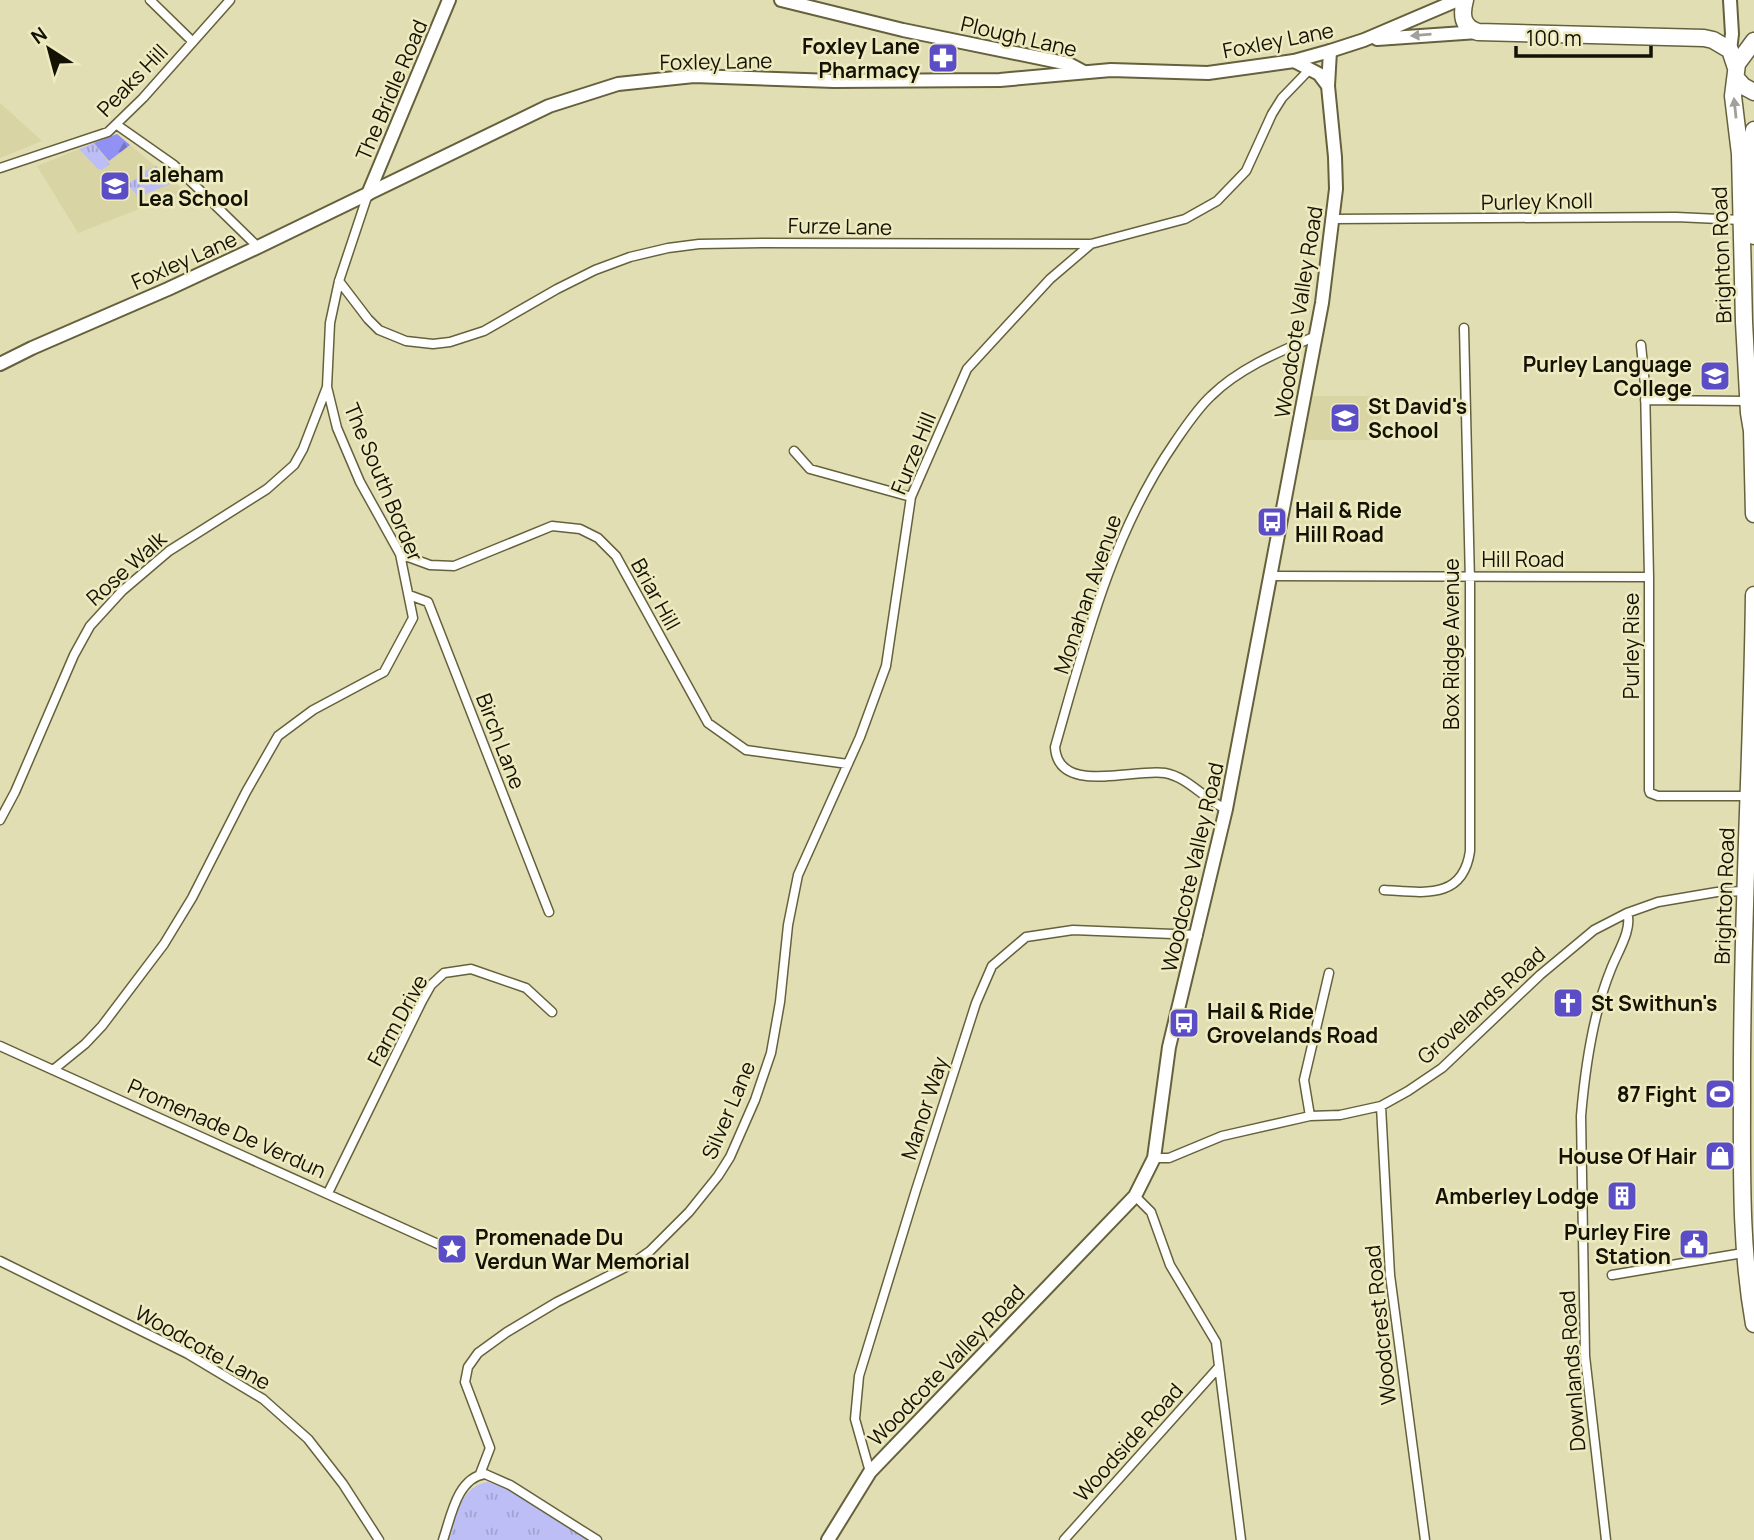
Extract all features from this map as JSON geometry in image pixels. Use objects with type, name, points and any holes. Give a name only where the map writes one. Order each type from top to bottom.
[{"type":"highway","points":[[1465,0],[1463,20],[1469,28],[1478,32],[1678,36],[1713,40],[1730,50],[1736,73],[1743,86],[1754,92]]},
{"type":"highway","points":[[1736,73],[1741,58],[1754,41]]},
{"type":"highway","name":"Brighton Road","points":[[1736,73],[1733,96],[1740,154],[1748,401],[1753,428],[1754,514]]},
{"type":"highway","name":"Brighton Road","points":[[1754,130],[1749,156],[1754,236]]},
{"type":"highway","name":"Brighton Road","points":[[1754,595],[1749,796],[1751,850],[1741,1017],[1749,1259],[1754,1324]]},
{"type":"main road","name":"The Bridle Road","points":[[368,194],[449,0]]},
{"type":"main road","name":"Plough Lane","points":[[781,0],[903,30],[1069,64],[1084,72]]},
{"type":"main road","points":[[1364,40],[1458,0]]},
{"type":"main road","points":[[1730,0],[1730,50]]},
{"type":"main road","points":[[1364,40],[1478,32]]},
{"type":"main road","name":"Foxley Lane","points":[[0,364],[258,247],[549,106],[618,84],[694,76],[834,82],[1000,80],[1141,70],[1208,73],[1294,61],[1364,40]]},
{"type":"main road","name":"Woodcote Valley Road","points":[[828,1540],[870,1472],[1135,1196],[1154,1158],[1169,1047],[1226,809],[1317,336],[1333,219],[1336,171],[1328,86],[1330,51]]},
{"type":"main road","points":[[1294,61],[1323,77],[1328,86]]},
{"type":"street","points":[[150,0],[193,43]]},
{"type":"street","name":"Peaks Hill","points":[[0,167],[94,137],[117,125],[230,0]]},
{"type":"street","name":"Furze Lane","points":[[340,281],[379,330],[406,341],[433,344],[476,335],[595,270],[630,257],[668,248],[699,244],[762,243],[1091,244],[1185,219],[1217,201],[1246,171],[1282,98],[1310,69]]},
{"type":"street","points":[[117,125],[174,165],[258,247]]},
{"type":"street","name":"The South Border","points":[[53,1070],[102,1026],[164,944],[192,898],[278,736],[313,710],[384,671],[413,618],[400,554],[360,482],[337,428],[327,387],[330,323],[340,281],[368,194]]},
{"type":"street","name":"Purley Knoll","points":[[1333,219],[1676,217],[1741,220]]},
{"type":"street","name":"Furze Hill","points":[[848,764],[886,666],[911,497],[967,369],[1050,279],[1091,244]]},
{"type":"street","name":"Box Ridge Avenue","points":[[1384,890],[1429,892],[1446,889],[1462,875],[1469,860],[1469,577],[1464,328]]},
{"type":"street","name":"Monahan Avenue","points":[[1226,809],[1213,804],[1177,777],[1165,773],[1089,776],[1074,774],[1061,767],[1055,747],[1089,630],[1116,550],[1163,460],[1212,395],[1251,368],[1317,336]]},
{"type":"street","name":"Purley Rise","points":[[1641,345],[1645,400],[1649,577],[1650,793],[1658,796],[1749,796]]},
{"type":"street","name":"Rose Walk","points":[[0,820],[15,792],[69,665],[90,626],[122,591],[169,551],[267,489],[294,465],[327,387]]},
{"type":"street","points":[[1645,400],[1748,401]]},
{"type":"street","points":[[794,451],[810,469],[911,497]]},
{"type":"street","name":"Briar Hill","points":[[400,554],[429,565],[454,566],[552,526],[580,529],[598,538],[616,556],[708,723],[746,750],[848,764]]},
{"type":"street","name":"Hill Road","points":[[1270,576],[1649,577]]},
{"type":"street","name":"Birch Lane","points":[[409,595],[428,602],[549,912]]},
{"type":"street","name":"Silver Lane","points":[[480,1474],[490,1448],[465,1382],[472,1361],[478,1353],[557,1302],[630,1265],[650,1251],[689,1212],[718,1177],[730,1157],[755,1100],[771,1053],[780,1002],[788,925],[798,875],[848,764]]},
{"type":"street","name":"Grovelands Road","points":[[1154,1158],[1169,1158],[1222,1136],[1310,1116],[1340,1115],[1381,1106],[1442,1068],[1581,940],[1602,925],[1627,913],[1676,898],[1747,891]]},
{"type":"street","name":"Downlands Road","points":[[1606,1540],[1585,1356],[1581,1116],[1591,1042],[1607,977],[1629,924],[1627,913]]},
{"type":"street","name":"Manor Way","points":[[870,1472],[855,1419],[859,1376],[976,1003],[992,966],[1026,937],[1073,930],[1198,934]]},
{"type":"street","name":"Farm Drive","points":[[328,1193],[422,1001],[437,979],[452,971],[471,970],[526,988],[552,1012]]},
{"type":"street","points":[[1310,1116],[1304,1080],[1329,973]]},
{"type":"street","name":"Promenade De Verdun","points":[[0,1046],[438,1244]]},
{"type":"street","name":"Woodcrest Road","points":[[1381,1106],[1390,1275],[1425,1540]]},
{"type":"street","points":[[1135,1196],[1151,1212],[1170,1265],[1216,1342],[1241,1540]]},
{"type":"street","points":[[1612,1275],[1727,1257],[1749,1259]]},
{"type":"street","name":"Woodcote Lane","points":[[0,1261],[188,1354],[263,1399],[308,1439],[343,1484],[379,1540]]},
{"type":"street","name":"Woodside Road","points":[[1065,1540],[1218,1368]]},
{"type":"street","points":[[443,1540],[460,1493],[480,1474],[493,1476],[510,1485],[597,1540]]},
{"type":"shaded area","points":[[0,103],[42,141],[0,158]]},
{"type":"shaded area","name":"Laleham Lea School","points":[[117,134],[185,191],[78,233],[37,166]]},
{"type":"shaded area","name":"St David's School","points":[[1312,396],[1383,396],[1380,440],[1304,440]]},
{"type":"green space","points":[[117,134],[130,145],[109,161],[94,143]]},
{"type":"green space","points":[[94,143],[110,164],[102,170],[79,149]]},
{"type":"green space","points":[[156,166],[175,182],[138,197],[128,184],[141,175],[140,173]]},
{"type":"green space","points":[[488,1482],[508,1489],[588,1540],[449,1540],[465,1496],[471,1489]]},
{"type":"place","name":"Foxley Lane Pharmacy","points":[[943,58]]},
{"type":"place","name":"Laleham Lea School","points":[[115,186]]},
{"type":"place","name":"Purley Language College","points":[[1715,376]]},
{"type":"place","name":"St David's School","points":[[1345,418]]},
{"type":"place","name":"Hail & Ride Hill Road","points":[[1272,522]]},
{"type":"place","name":"St Swithun's","points":[[1568,1003]]},
{"type":"place","name":"Hail & Ride Grovelands Road","points":[[1184,1023]]},
{"type":"place","name":"87 Fight","points":[[1720,1094]]},
{"type":"place","name":"House Of Hair","points":[[1720,1156]]},
{"type":"place","name":"Amberley Lodge","points":[[1622,1196]]},
{"type":"place","name":"Purley Fire Station","points":[[1694,1244]]},
{"type":"place","name":"Promenade Du Verdun War Memorial","points":[[452,1249]]}]
